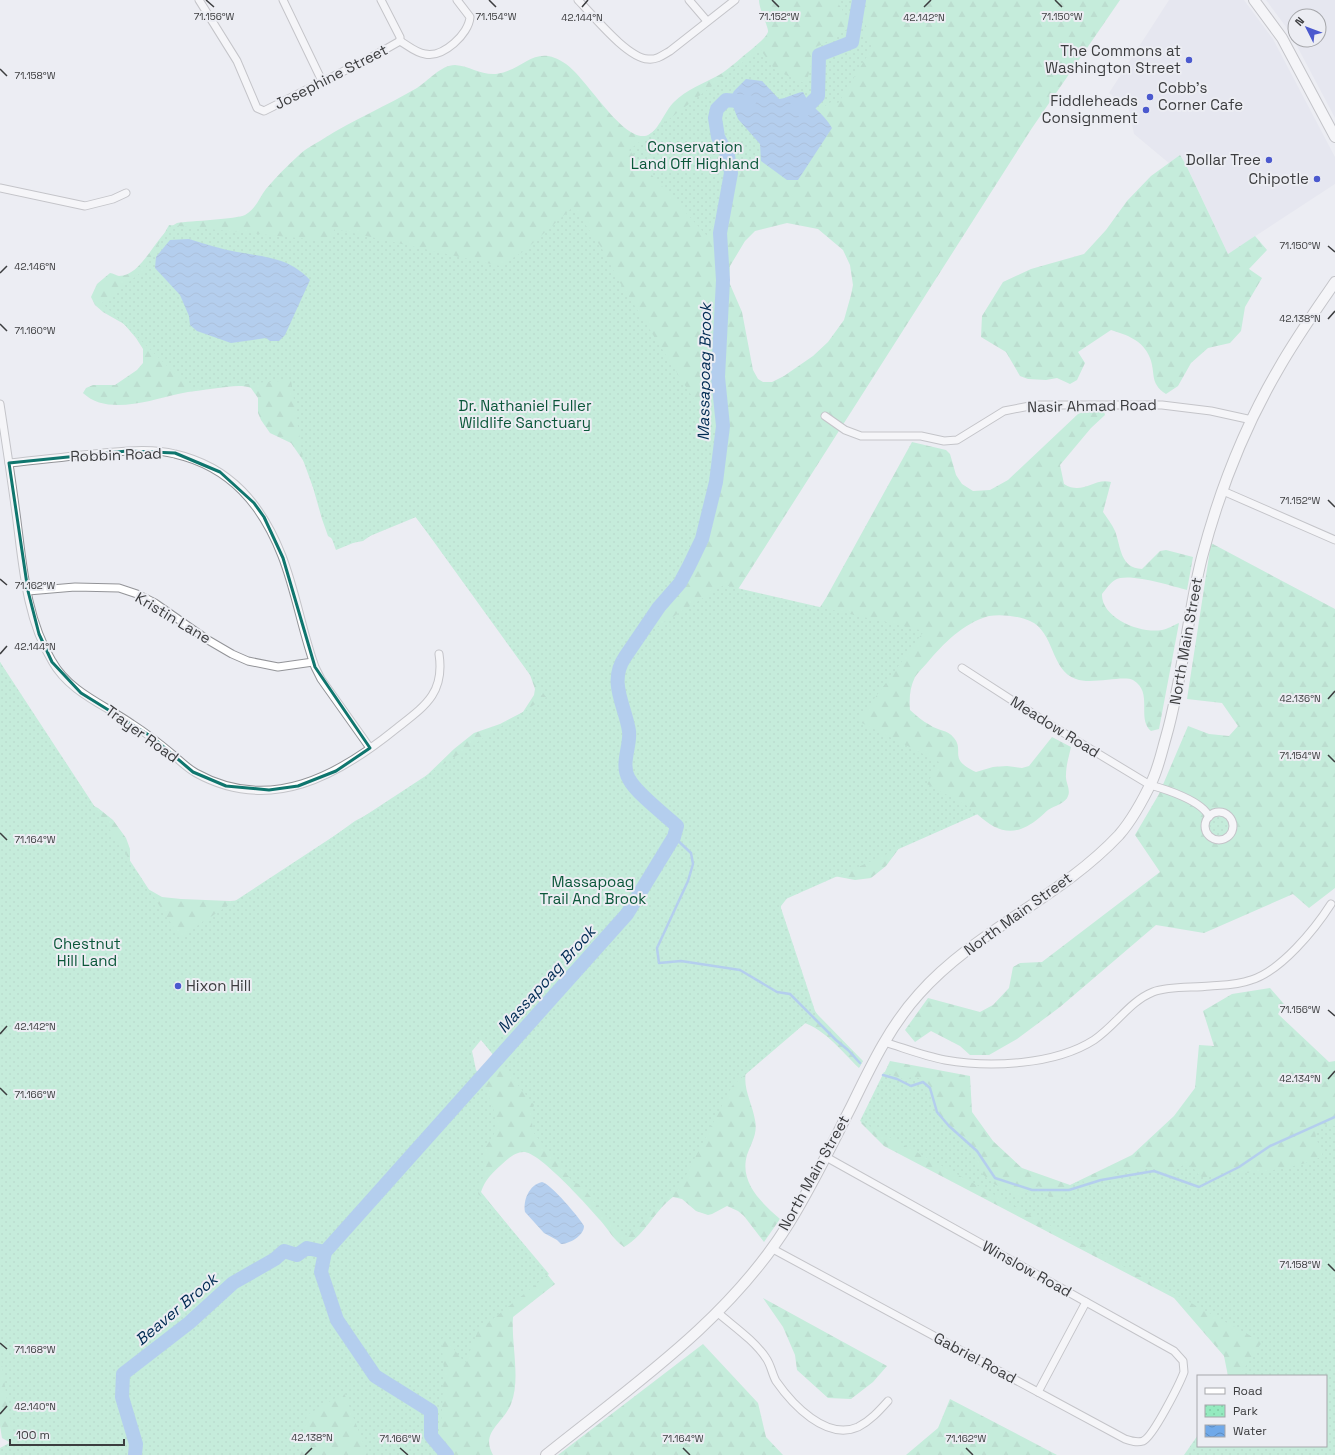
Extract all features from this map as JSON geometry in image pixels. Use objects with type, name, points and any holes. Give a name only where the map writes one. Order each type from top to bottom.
[{"type":"main road","points":[[1254,0],[1282,38],[1335,137]]},
{"type":"main road","name":"North Main Street","points":[[546,1455],[672,1356],[732,1296],[771,1248],[787,1226],[826,1157],[884,1042],[909,1006],[944,970],[963,954],[1080,870],[1111,842],[1132,818],[1157,770],[1174,710],[1198,574],[1223,491],[1252,420],[1278,370],[1335,282]]},
{"type":"street","points":[[283,0],[322,81]]},
{"type":"street","points":[[381,0],[400,37],[400,40],[423,54],[431,55],[450,46],[470,22],[470,17],[457,0]]},
{"type":"street","points":[[578,0],[627,49],[644,59],[654,59],[660,57],[735,0]]},
{"type":"street","points":[[689,0],[707,21]]},
{"type":"street","name":"Josephine Street","points":[[201,1],[237,61],[257,108],[264,111],[370,58],[400,40]]},
{"type":"street","points":[[0,188],[85,206],[113,199],[126,193]]},
{"type":"street","name":"Trayer Road","points":[[0,404],[28,591],[38,634],[52,662],[64,677],[81,692],[141,729],[193,772],[226,786],[245,789],[269,790],[298,786],[317,780],[336,771],[370,748],[419,710],[433,696],[440,680],[440,664],[438,654]]},
{"type":"street","name":"Nasir Ahmad Road","points":[[825,416],[845,430],[859,435],[882,437],[921,436],[944,441],[956,440],[1004,411],[1035,405],[1162,405],[1211,411],[1252,420]]},
{"type":"street","name":"Robbin Road","points":[[9,463],[152,450],[175,454],[220,472],[254,503],[264,517],[283,558],[313,662],[321,679],[370,748]]},
{"type":"street","points":[[1223,491],[1335,540]]},
{"type":"street","name":"Kristin Lane","points":[[28,591],[75,588],[118,588],[137,594],[155,603],[208,640],[248,661],[278,668],[313,662]]},
{"type":"street","name":"Meadow Road","points":[[962,668],[1049,724],[1150,785],[1201,805],[1209,817]]},
{"type":"street","points":[[884,1042],[944,1060],[977,1064],[1017,1062],[1058,1056],[1095,1039],[1139,1000],[1152,993],[1163,990],[1234,984],[1260,977],[1278,964],[1295,947],[1315,926],[1331,904]]},
{"type":"street","name":"Winslow Road","points":[[826,1157],[1179,1355],[1183,1361],[1184,1372],[1168,1405]]},
{"type":"street","name":"Gabriel Road","points":[[771,1248],[1125,1439],[1138,1442],[1149,1437],[1168,1405]]},
{"type":"street","points":[[1038,1392],[1086,1302]]},
{"type":"street","points":[[717,1312],[766,1358],[775,1378],[788,1398],[821,1424],[840,1431],[858,1427],[875,1415],[888,1401]]},
{"type":"highlighted area","points":[[127,451],[175,453],[220,472],[254,503],[264,517],[283,558],[315,667],[370,748],[336,771],[298,786],[269,790],[226,786],[193,772],[152,737],[81,693],[52,662],[39,634],[28,591],[9,463]]},
{"type":"shaded area","points":[[1169,0],[1244,0],[1273,39],[1335,157],[1335,184],[1228,254],[1186,165],[1180,156],[1170,164],[1134,134],[1129,109],[1109,93]]},
{"type":"shaded area","points":[[1266,0],[1335,0],[1335,118],[1298,48],[1327,48],[1327,8],[1287,8],[1287,28]]},
{"type":"green space","points":[[759,0],[1120,0],[1032,128],[526,922],[11,1443],[2,1438],[0,1426],[0,662],[79,799],[98,808],[113,820],[126,838],[130,849],[130,866],[148,889],[162,897],[181,899],[230,901],[256,899],[330,839],[355,821],[387,804],[423,779],[454,749],[474,733],[500,724],[523,712],[534,695],[535,689],[525,660],[414,515],[377,531],[363,541],[352,543],[334,540],[328,536],[307,466],[291,443],[270,433],[258,413],[258,398],[251,388],[239,386],[218,388],[183,393],[142,402],[116,405],[104,404],[93,400],[83,393],[86,388],[93,385],[115,385],[137,370],[143,363],[143,349],[136,338],[124,324],[103,312],[95,305],[91,297],[97,284],[110,273],[119,276],[128,274],[135,269],[169,228],[177,223],[233,218],[249,213],[255,207],[266,189],[304,151],[346,126],[417,88],[440,70],[450,66],[455,65],[485,73],[496,74],[506,72],[538,56],[555,58],[566,64],[584,82],[604,107],[625,128],[636,134],[645,136],[649,135],[657,127],[674,102],[690,90],[719,75],[732,66],[765,37],[768,30]],"holes":[[[787,223],[818,229],[843,250],[850,265],[853,285],[844,320],[828,342],[813,356],[784,376],[772,382],[763,382],[758,379],[753,370],[742,312],[729,282],[730,266],[745,241],[755,231]]]},
{"type":"green space","name":"Conservation Land Off Highland","points":[[836,0],[860,0],[866,23],[863,33],[874,45],[837,105],[834,100],[819,110],[811,108],[791,124],[734,178],[722,201],[708,237],[629,150],[760,49],[775,70],[806,84],[816,47],[853,27]]},
{"type":"green space","points":[[1180,155],[1228,254],[1255,236],[1267,250],[1249,269],[1262,278],[1245,307],[1241,331],[1230,343],[1208,348],[1191,363],[1178,386],[1166,394],[1157,386],[1155,382],[1152,363],[1143,347],[1129,336],[1111,330],[1078,352],[1085,363],[1077,380],[1070,384],[1057,378],[1046,380],[1028,379],[1020,376],[1006,352],[981,337],[982,316],[1003,282],[1031,269],[1084,254],[1106,230],[1127,201],[1151,176]]},
{"type":"green space","name":"Massapoag Trail And Brook","points":[[573,207],[601,247],[619,281],[717,436],[705,522],[699,535],[688,548],[683,557],[675,591],[650,631],[724,585],[924,631],[858,721],[939,762],[927,784],[980,813],[779,902],[816,1014],[732,1086],[680,1187],[624,1238],[581,1185],[573,1182],[533,1132],[531,1113],[534,1105],[481,1040],[472,1051],[476,1070],[483,1079],[496,1117],[494,1134],[484,1150],[485,1170],[478,1194],[491,1205],[549,1274],[478,1331],[465,1363],[444,1337],[441,1340],[444,1370],[440,1445],[449,1455],[368,1455],[344,1393],[307,1415],[300,1455],[0,1455],[0,1448],[13,1441],[0,1352],[0,662],[180,937],[546,697],[416,517],[336,550],[303,460],[291,380],[191,389],[102,303],[144,270],[169,225],[327,241],[335,229],[500,266],[524,251]]},
{"type":"green space","points":[[1086,411],[1104,411],[1105,415],[1091,428],[1060,465],[1064,484],[1077,488],[1099,482],[1111,482],[1103,512],[1114,528],[1122,556],[1129,565],[1142,569],[1160,551],[1166,550],[1193,557],[1187,590],[1150,580],[1121,578],[1113,581],[1102,594],[1103,603],[1108,610],[1115,617],[1134,627],[1153,631],[1169,628],[1179,623],[1159,729],[1151,731],[1147,726],[1145,720],[1143,691],[1133,680],[1122,679],[1082,681],[1076,679],[1061,668],[1049,642],[1038,626],[1021,618],[994,615],[980,619],[954,635],[916,675],[911,689],[910,710],[919,718],[954,738],[958,747],[959,759],[967,767],[976,772],[993,767],[1007,766],[1022,768],[1029,766],[1052,737],[1071,747],[1066,771],[1069,793],[1065,801],[1048,810],[1030,824],[1022,828],[1014,831],[1000,829],[977,814],[900,847],[886,866],[871,878],[855,880],[834,876],[788,897],[781,906],[777,923],[802,995],[818,1015],[863,1061],[859,1068],[823,1033],[797,1021],[763,1049],[749,1064],[745,1078],[756,1130],[747,1155],[745,1165],[746,1175],[754,1192],[780,1219],[764,1242],[744,1216],[738,1211],[727,1206],[708,1215],[696,1211],[682,1199],[673,1197],[660,1209],[638,1236],[624,1247],[585,1203],[553,1171],[533,1155],[525,1152],[518,1153],[509,1158],[492,1174],[481,1192],[555,1284],[513,1317],[516,1373],[514,1394],[507,1411],[491,1434],[489,1440],[493,1455],[124,1455],[402,1158],[623,913],[826,598],[912,442],[946,450],[950,454],[956,475],[962,484],[973,491],[990,490],[1008,480],[1078,414]]},
{"type":"green space","points":[[1211,543],[1335,609],[1335,888],[1309,908],[1293,894],[1204,933],[1156,925],[1060,1007],[1017,1039],[989,1055],[970,1055],[960,1046],[931,1031],[915,1042],[905,1030],[928,998],[980,1012],[993,1005],[1009,988],[1013,967],[1020,963],[1042,962],[1160,872],[1135,835],[1159,794],[1188,726],[1209,734],[1229,736],[1238,726],[1222,703],[1187,699]]},
{"type":"green space","points":[[1219,816],[1226,819],[1229,826],[1226,833],[1219,836],[1212,833],[1209,826],[1212,819]]},
{"type":"green space","points":[[1270,988],[1284,1004],[1278,1014],[1329,1062],[1335,1061],[1335,1455],[1213,1447],[1327,1447],[1327,1375],[1228,1375],[1224,1356],[1174,1298],[884,1146],[861,1123],[890,1061],[970,1076],[972,1112],[993,1141],[1022,1168],[1070,1185],[1132,1155],[1174,1116],[1195,1088],[1199,1045],[1214,1046],[1203,1011],[1232,994]]},
{"type":"green space","points":[[884,1072],[903,1079],[913,1077],[924,1079],[930,1086],[939,1112],[947,1126],[952,1132],[966,1137],[971,1143],[980,1172],[994,1184],[1019,1196],[1039,1186],[1051,1199],[1055,1200],[1063,1191],[1070,1189],[1076,1182],[1082,1182],[1091,1186],[1101,1179],[1110,1178],[1116,1172],[1123,1170],[1130,1170],[1135,1176],[1146,1169],[1154,1167],[1167,1174],[1181,1166],[1189,1165],[1199,1175],[1206,1177],[1230,1171],[1251,1173],[1267,1171],[1309,1162],[1322,1156],[1323,1151],[1316,1139],[1315,1129],[1323,1124],[1335,1126],[1335,1455],[1184,1455],[1197,1436],[1197,1447],[1327,1447],[1327,1375],[1240,1375],[1262,1342],[860,1121]]},
{"type":"green space","points":[[763,1298],[887,1366],[873,1382],[851,1399],[828,1398],[797,1370],[795,1355],[783,1327]]},
{"type":"green space","points":[[703,1344],[758,1403],[766,1437],[783,1455],[558,1455]]},
{"type":"green space","points":[[950,1399],[1057,1455],[906,1455],[938,1428]]},
{"type":"water","points":[[746,79],[762,81],[779,99],[803,92],[809,102],[825,118],[832,128],[798,180],[787,180],[761,161],[760,144],[738,119],[730,99],[734,91]]},
{"type":"water","points":[[189,239],[237,252],[267,257],[285,263],[294,267],[310,280],[285,335],[279,341],[270,341],[266,338],[231,343],[197,331],[190,325],[189,316],[180,295],[155,268],[156,257],[170,240]]},
{"type":"water","points":[[542,1182],[558,1194],[584,1226],[582,1233],[568,1243],[561,1244],[544,1233],[525,1212],[526,1198],[530,1190]]},
{"type":"waterway","name":"Massapoag Brook","points":[[796,108],[804,110],[818,96],[819,55],[852,42],[859,0]]},
{"type":"waterway","name":"Massapoag Brook","points":[[447,1455],[431,1436],[431,1411],[375,1376],[337,1320],[321,1272],[325,1252],[627,914],[674,837],[677,826],[638,791],[626,773],[625,767],[629,743],[629,731],[619,694],[618,675],[620,666],[625,657],[659,607],[680,583],[689,566],[702,539],[716,482],[723,426],[718,377],[723,280],[720,233],[731,173],[728,156],[718,137],[715,118],[717,109],[726,100],[749,102]]},
{"type":"waterway","points":[[674,837],[691,853],[693,864],[688,881],[657,948],[659,963],[681,961],[740,970],[777,992],[790,994],[860,1063]]},
{"type":"waterway","points":[[883,1075],[897,1079],[911,1086],[923,1082],[930,1088],[937,1112],[949,1126],[977,1151],[995,1178],[1032,1190],[1069,1190],[1101,1180],[1154,1171],[1199,1187],[1239,1167],[1270,1146],[1335,1117]]},
{"type":"waterway","name":"Beaver Brook","points":[[135,1455],[136,1444],[122,1397],[123,1374],[189,1323],[233,1283],[275,1259],[284,1251],[297,1255],[307,1248],[325,1252]]},
{"type":"place","name":"The Commons at Washington Street","points":[[1189,60]]},
{"type":"place","name":"Cobb's Corner Cafe","points":[[1150,97]]},
{"type":"place","name":"Fiddleheads Consignment","points":[[1146,110]]},
{"type":"place","name":"Dollar Tree","points":[[1269,160]]},
{"type":"place","name":"Chipotle","points":[[1317,179]]},
{"type":"place","name":"Hixon Hill","points":[[178,986]]},
{"type":"park label","name":"Dr. Nathaniel Fuller Wildlife Sanctuary","points":[[525,414]]},
{"type":"park label","name":"Chestnut Hill Land","points":[[87,952]]}]
